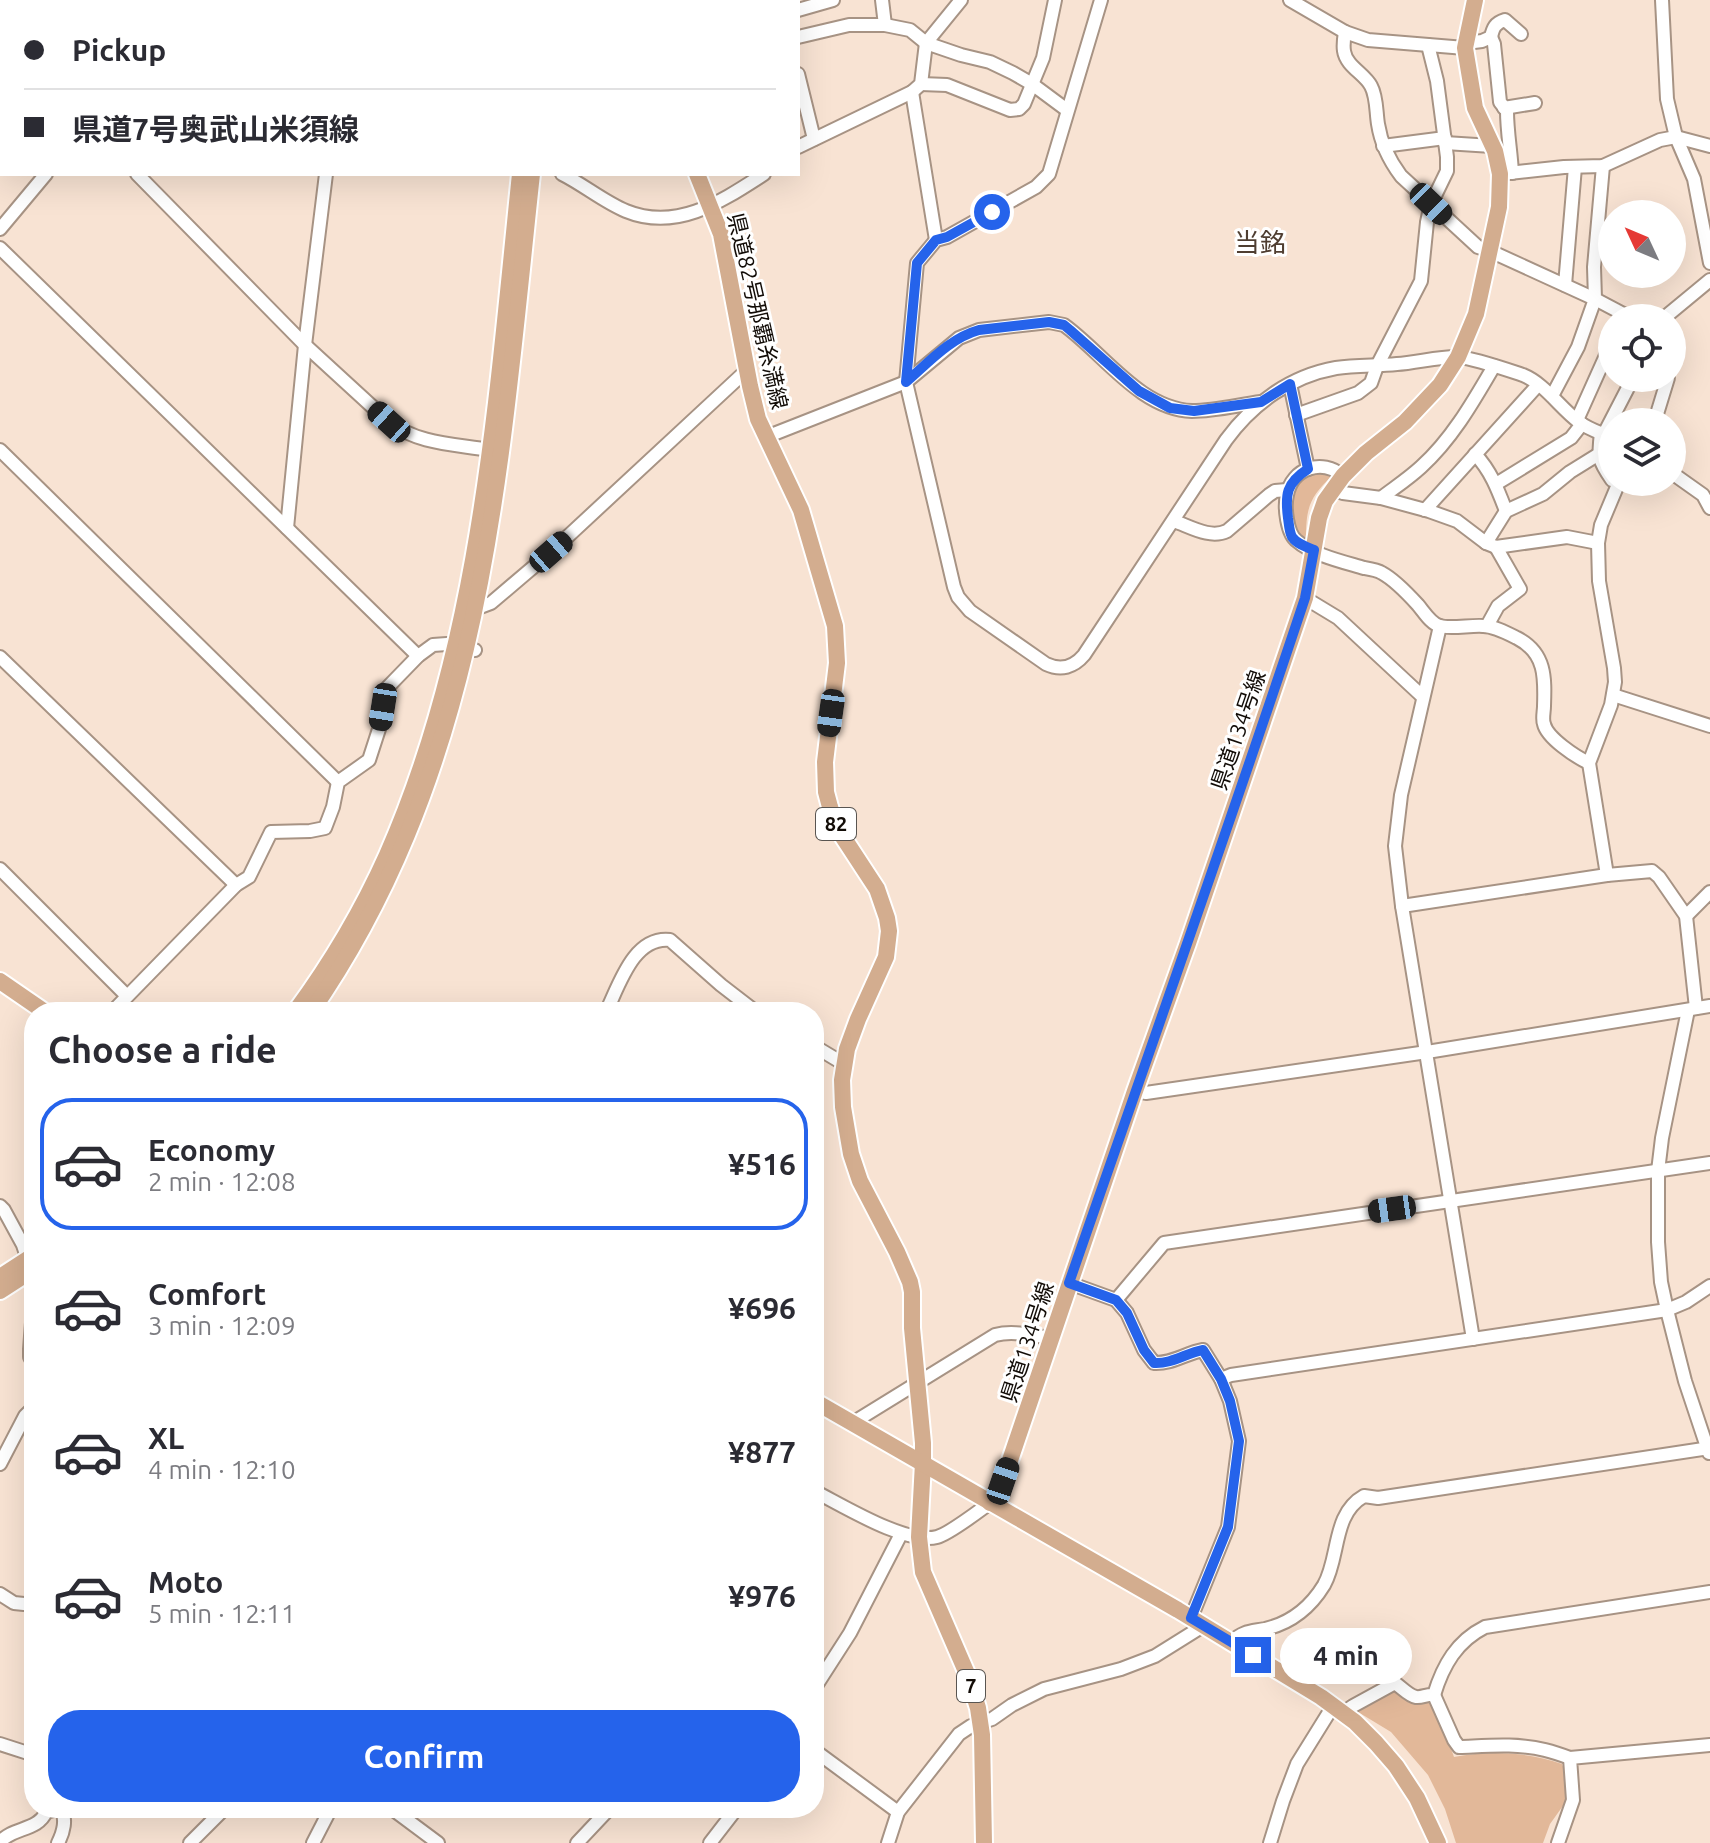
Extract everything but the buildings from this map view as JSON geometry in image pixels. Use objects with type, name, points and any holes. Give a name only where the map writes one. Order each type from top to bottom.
[{"type":"main road","name":"県道134号線","points":[[990,1503],[1003,1481],[1305,598],[1319,518],[1325,501],[1338,482],[1440,385],[1458,357],[1476,314],[1506,174],[1475,108],[1466,46],[1475,0]]},
{"type":"main road","points":[[302,1002],[351,926],[386,856],[466,648],[474,548],[489,450],[520,176]]},
{"type":"main road","points":[[317,1002],[363,930],[397,861],[438,753],[466,648],[501,452],[532,176]]},
{"type":"main road","name":"県道82号那覇糸満線","points":[[698,176],[724,246],[753,400],[766,437],[801,510],[835,626],[837,663],[825,762],[830,807],[843,837],[877,889],[887,918],[886,957],[852,1034],[844,1064],[843,1107],[855,1167],[910,1282],[923,1463]]},
{"type":"main road","points":[[0,981],[30,1002]]},
{"type":"main road","points":[[0,1277],[24,1270]]},
{"type":"main road","points":[[0,1291],[24,1274]]},
{"type":"main road","points":[[824,1406],[1231,1642],[1338,1710],[1376,1743],[1404,1777],[1438,1843]]},
{"type":"main road","name":"7","points":[[923,1463],[919,1537],[923,1572],[968,1676],[978,1708],[983,1764],[984,1843]]},
{"type":"street","points":[[800,9],[833,0]]},
{"type":"street","points":[[882,0],[885,25]]},
{"type":"street","points":[[936,240],[917,88],[926,43],[957,5],[941,0]]},
{"type":"street","points":[[800,146],[917,88],[947,85],[1010,110],[1019,109],[1043,58],[1055,0]]},
{"type":"street","points":[[1290,0],[1345,32],[1368,40],[1466,46],[1491,37]]},
{"type":"street","points":[[1662,0],[1667,99],[1676,137],[1694,179],[1710,263]]},
{"type":"street","points":[[1096,2],[1049,174],[1036,187],[947,237],[936,240],[917,263],[906,382],[954,587],[964,605],[980,619],[1046,664],[1073,665],[1084,655],[1240,422],[1261,402],[1305,377],[1337,368],[1458,357],[1526,377],[1580,422],[1598,431]]},
{"type":"street","points":[[1521,34],[1505,20],[1493,28],[1491,37],[1500,102],[1507,111],[1507,135],[1512,155],[1506,174],[1603,166],[1660,140],[1676,137],[1710,146]]},
{"type":"street","points":[[800,37],[849,25],[885,25],[910,30],[926,43],[990,62],[1032,84],[1067,110]]},
{"type":"street","points":[[1345,32],[1344,52],[1370,83],[1383,146],[1401,176],[1478,247],[1604,304]]},
{"type":"street","points":[[1296,415],[1366,389],[1421,281],[1431,204],[1447,171],[1437,81],[1428,45]]},
{"type":"street","points":[[800,82],[814,139]]},
{"type":"street","points":[[1504,108],[1535,103]]},
{"type":"street","points":[[1383,146],[1445,141],[1492,146]]},
{"type":"street","points":[[1552,396],[1578,347],[1595,299],[1594,267],[1603,166]]},
{"type":"street","points":[[1565,285],[1575,167]]},
{"type":"street","points":[[0,229],[44,176]]},
{"type":"street","points":[[139,176],[305,345],[389,422],[417,438],[489,450]]},
{"type":"street","points":[[287,528],[326,176]]},
{"type":"street","points":[[565,176],[615,205],[643,216],[672,218],[711,206],[761,176]]},
{"type":"street","points":[[0,248],[418,656]]},
{"type":"street","points":[[1681,304],[1710,280]]},
{"type":"street","points":[[766,437],[906,382],[968,333],[1057,323],[1070,330],[1139,391],[1170,408],[1194,411],[1261,402]]},
{"type":"street","points":[[1381,498],[1421,467],[1442,445],[1463,419],[1494,366]]},
{"type":"street","points":[[475,609],[491,603],[569,537],[747,370]]},
{"type":"street","points":[[1496,484],[1571,438],[1598,377]]},
{"type":"street","points":[[1290,384],[1308,469]]},
{"type":"street","points":[[1425,510],[1538,385]]},
{"type":"street","points":[[0,450],[338,782]]},
{"type":"street","points":[[1475,454],[1485,464],[1496,484],[1506,511]]},
{"type":"street","points":[[1491,545],[1506,511],[1543,494],[1598,455]]},
{"type":"street","points":[[1487,626],[1498,606],[1520,589],[1491,545],[1457,521],[1381,498],[1343,493],[1331,468],[1323,465],[1308,469],[1287,490],[1290,532],[1295,540],[1339,560],[1382,573],[1440,626],[1487,626],[1530,647],[1544,671],[1544,725],[1550,736],[1589,763]]},
{"type":"street","points":[[1686,483],[1703,495],[1710,508]]},
{"type":"street","points":[[1174,521],[1210,534],[1221,534],[1269,495],[1287,490]]},
{"type":"street","points":[[1607,875],[1589,763],[1611,705],[1615,682],[1599,581],[1598,543],[1611,496]]},
{"type":"street","points":[[1491,545],[1567,537],[1598,543]]},
{"type":"street","points":[[1305,598],[1338,618],[1423,697]]},
{"type":"street","points":[[1440,626],[1401,795],[1395,846],[1402,906],[1473,1339]]},
{"type":"street","points":[[121,1002],[236,885],[249,877],[271,832],[325,828],[338,782],[369,760],[380,726],[386,689],[418,656],[433,645],[466,648]]},
{"type":"street","points":[[0,657],[236,885]]},
{"type":"street","points":[[1613,695],[1710,726]]},
{"type":"street","points":[[0,869],[127,996]]},
{"type":"street","points":[[1231,1642],[1242,1632],[1266,1629],[1296,1617],[1324,1585],[1344,1517],[1350,1506],[1364,1496],[1378,1498],[1709,1451],[1685,1381],[1661,1282],[1659,1255],[1658,1171],[1662,1138],[1692,1009],[1686,916],[1652,871],[1402,906]]},
{"type":"street","points":[[1686,916],[1710,892]]},
{"type":"street","points":[[611,1002],[633,958],[650,943],[661,939],[670,940],[743,1002]]},
{"type":"street","points":[[1135,1091],[1146,1093],[1427,1052],[1710,1006]]},
{"type":"street","points":[[824,1052],[844,1064]]},
{"type":"street","points":[[1116,1300],[1164,1243],[1710,1163]]},
{"type":"street","points":[[0,1206],[24,1248]]},
{"type":"street","points":[[888,1843],[898,1812],[959,1734],[1044,1689],[1121,1669],[1155,1656],[1197,1622],[1228,1527],[1239,1441],[1230,1401],[1203,1350],[1191,1352],[1170,1363],[1154,1363],[1144,1350],[1127,1313],[1116,1300],[1069,1283]]},
{"type":"street","points":[[1221,1379],[1231,1375],[1667,1310],[1710,1286]]},
{"type":"street","points":[[854,1422],[995,1335],[1014,1333],[1052,1338]]},
{"type":"street","points":[[0,1464],[24,1418]]},
{"type":"street","points":[[824,1496],[901,1534],[919,1537],[937,1537],[990,1503]]},
{"type":"street","points":[[824,1673],[850,1633],[901,1534]]},
{"type":"street","points":[[1710,1592],[1485,1627],[1471,1634],[1451,1655],[1434,1695],[1459,1747],[1527,1747],[1570,1758],[1710,1745]]},
{"type":"street","points":[[0,1594],[14,1603],[24,1604]]},
{"type":"street","points":[[1270,1843],[1297,1764],[1338,1710],[1353,1706],[1395,1683],[1414,1697],[1434,1695]]},
{"type":"street","points":[[0,1744],[24,1752]]},
{"type":"street","points":[[824,1757],[898,1812]]},
{"type":"street","points":[[1558,1843],[1573,1800],[1570,1758]]},
{"type":"street","points":[[0,1842],[13,1832],[40,1823],[42,1818]]},
{"type":"street","points":[[58,1843],[65,1827],[65,1818]]},
{"type":"street","points":[[190,1843],[215,1818]]},
{"type":"street","points":[[313,1843],[326,1818]]},
{"type":"street","points":[[404,1818],[438,1843]]},
{"type":"street","points":[[577,1843],[601,1818]]},
{"type":"street","points":[[710,1843],[729,1818]]},
{"type":"shaded area","points":[[1319,472],[1332,476],[1311,503],[1306,538],[1303,539],[1297,535],[1293,497],[1301,482]]},
{"type":"shaded area","points":[[1396,1688],[1433,1699],[1454,1757],[1508,1753],[1562,1764],[1567,1777],[1565,1803],[1550,1824],[1543,1843],[1456,1843],[1445,1809],[1428,1775],[1391,1732],[1358,1712]]},
{"type":"district","name":"当銘","points":[[1260,243]]},
{"type":"route","points":[[992,212],[936,240],[917,263],[906,382],[968,333],[1057,323],[1064,325],[1139,391],[1170,408],[1194,411],[1261,402],[1290,384],[1308,469],[1290,485],[1286,501],[1290,532],[1295,540],[1314,550],[1305,598],[1069,1283],[1116,1300],[1127,1313],[1144,1350],[1154,1363],[1170,1363],[1191,1352],[1203,1350],[1221,1379],[1230,1401],[1239,1441],[1228,1527],[1191,1618],[1253,1655]]}]
